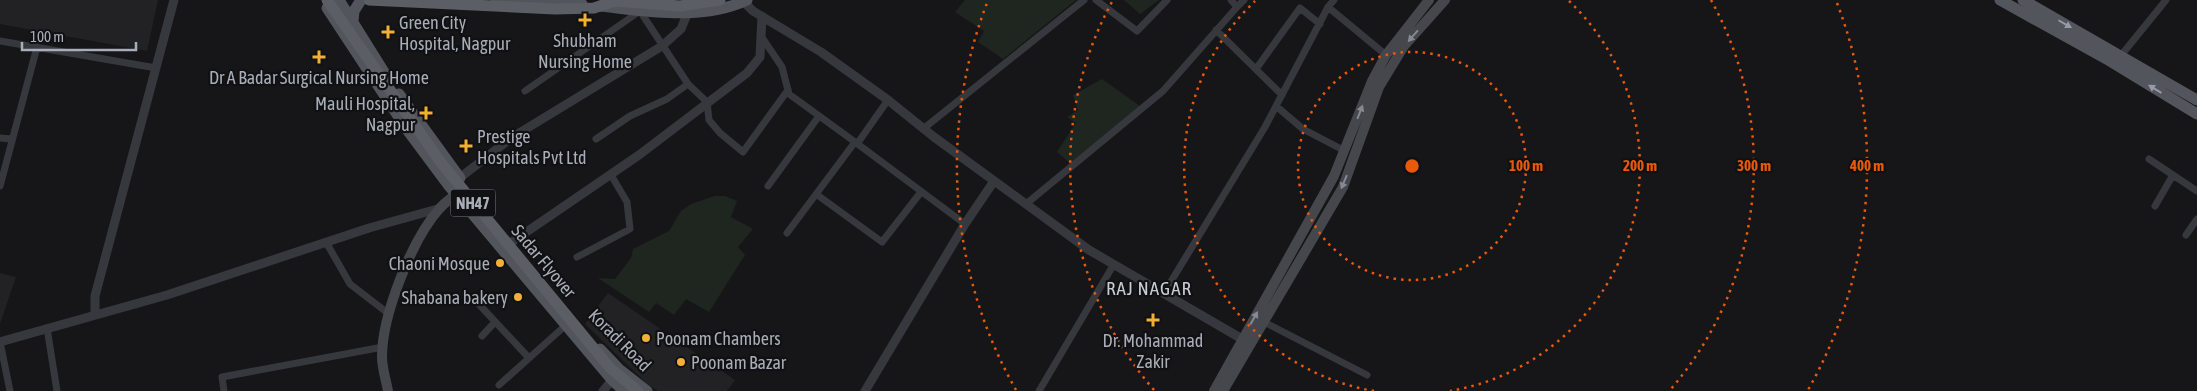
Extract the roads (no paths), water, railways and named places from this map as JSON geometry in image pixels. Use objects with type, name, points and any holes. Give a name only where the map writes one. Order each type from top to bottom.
[{"type":"highway","name":"Sadar Flyover","points":[[322,0],[443,171],[611,374],[631,391]]},
{"type":"highway","name":"Sadar Flyover","points":[[327,0],[442,164],[610,368],[638,391]]},
{"type":"highway","points":[[369,0],[555,9],[594,8],[615,1],[680,6],[720,0]]},
{"type":"highway","points":[[654,0],[676,0]]},
{"type":"main road","name":"Koradi Road","points":[[322,0],[408,132],[452,191],[612,380],[624,391]]},
{"type":"main road","name":"Koradi Road","points":[[339,0],[381,67],[463,183],[593,341],[619,369],[647,391]]},
{"type":"main road","points":[[353,21],[354,11],[361,0]]},
{"type":"main road","points":[[496,0],[582,4],[640,11],[688,12],[714,10],[744,1]]},
{"type":"main road","points":[[1223,391],[1247,342],[1251,322],[1306,229],[1334,176],[1372,81],[1386,55],[1429,0]]},
{"type":"main road","points":[[1214,391],[1247,342],[1264,322],[1343,187],[1379,87],[1404,46],[1445,0]]},
{"type":"main road","points":[[2000,0],[2197,100]]},
{"type":"main road","points":[[2023,0],[2197,114]]},
{"type":"main road","points":[[388,391],[382,358],[384,330],[396,291],[422,234],[452,191],[463,183]]},
{"type":"street","points":[[95,315],[95,296],[174,0]]},
{"type":"street","points":[[924,129],[1084,0]]},
{"type":"street","points":[[1096,0],[1137,31],[1167,0]]},
{"type":"street","points":[[1232,0],[1237,7]]},
{"type":"street","points":[[1026,204],[1163,91],[1244,0]]},
{"type":"street","points":[[1164,293],[1276,106],[1328,7],[1334,0]]},
{"type":"street","points":[[2117,60],[2166,0]]},
{"type":"street","points":[[744,1],[762,16],[821,52],[888,100],[924,129],[1089,250],[1247,342]]},
{"type":"street","points":[[1328,7],[1386,55]]},
{"type":"street","points":[[1256,69],[1300,8],[1320,24]]},
{"type":"street","points":[[525,91],[640,11],[688,84],[707,102],[709,120],[720,133],[743,152],[788,90]]},
{"type":"street","points":[[463,183],[511,138],[662,46],[681,29],[688,12]]},
{"type":"street","points":[[501,250],[510,242],[611,175],[747,74],[760,57],[762,16]]},
{"type":"street","points":[[1216,30],[1282,95]]},
{"type":"street","points":[[761,36],[762,41],[782,67],[789,94],[965,224]]},
{"type":"street","points":[[0,41],[156,68]]},
{"type":"street","points":[[0,186],[37,47]]},
{"type":"street","points":[[596,139],[630,116],[667,99],[688,84]]},
{"type":"street","points":[[788,233],[888,100]]},
{"type":"street","points":[[1276,106],[1303,129],[1345,151]]},
{"type":"street","points":[[768,186],[820,116]]},
{"type":"street","points":[[0,138],[12,139]]},
{"type":"street","points":[[2149,159],[2197,191]]},
{"type":"street","points":[[577,257],[630,229],[627,202],[611,175]]},
{"type":"street","points":[[2155,206],[2173,175]]},
{"type":"street","points":[[865,391],[965,224],[994,181]]},
{"type":"street","points":[[816,194],[882,242],[921,192]]},
{"type":"street","points":[[10,391],[0,342],[167,295],[326,242],[441,208]]},
{"type":"street","points":[[2186,235],[2197,219]]},
{"type":"street","points":[[326,242],[350,284],[389,314]]},
{"type":"street","points":[[1039,391],[1114,264]]},
{"type":"street","points":[[470,302],[475,300],[529,358]]},
{"type":"street","points":[[482,336],[495,322]]},
{"type":"street","points":[[1264,322],[1367,375]]},
{"type":"street","points":[[499,385],[566,325]]},
{"type":"street","points":[[47,328],[57,391]]},
{"type":"street","points":[[224,391],[222,377],[383,347]]},
{"type":"street","points":[[603,391],[612,380]]},
{"type":"place","name":"Shubham Nursing Home","points":[[585,20]]},
{"type":"place","name":"Green City Hospital, Nagpur","points":[[388,32]]},
{"type":"place","name":"Dr A Badar Surgical Nursing Home","points":[[319,57]]},
{"type":"place","name":"Mauli Hospital, Nagpur","points":[[426,113]]},
{"type":"place","name":"Prestige Hospitals Pvt Ltd","points":[[466,146]]},
{"type":"place","name":"Chaoni Mosque","points":[[500,263]]},
{"type":"place","name":"Shabana bakery","points":[[518,297]]},
{"type":"place","name":"Dr. Mohammad Zakir","points":[[1153,320]]},
{"type":"place","name":"Poonam Chambers","points":[[646,338]]},
{"type":"place","name":"Poonam Bazar","points":[[681,362]]},
{"type":"district","name":"RAJ NAGAR","points":[[1149,288]]}]
